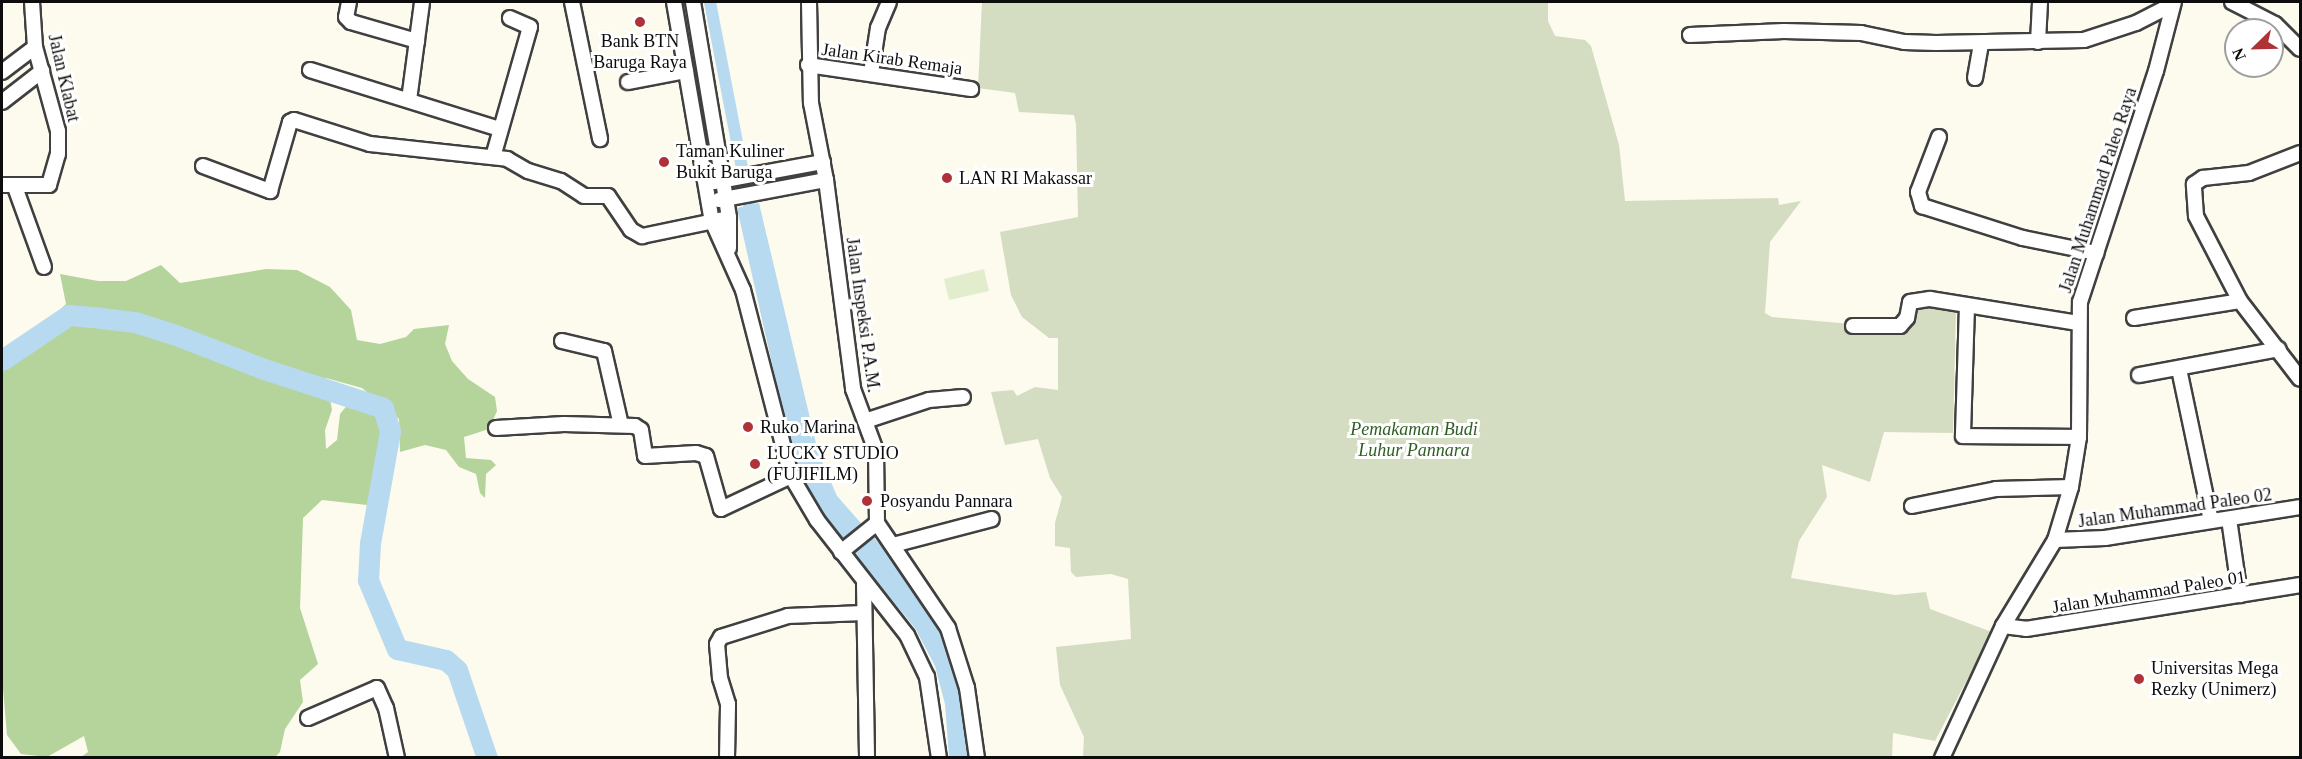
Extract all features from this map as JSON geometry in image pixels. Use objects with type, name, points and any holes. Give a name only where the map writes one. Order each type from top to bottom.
[{"type":"street","name":"Jalan Klabat","points":[[8,186],[50,185],[53,177],[58,130],[35,48],[32,2]]},
{"type":"street","points":[[349,2],[348,20],[417,41]]},
{"type":"street","points":[[409,100],[422,2]]},
{"type":"street","points":[[572,2],[600,139]]},
{"type":"street","points":[[674,2],[712,221],[728,252],[743,290],[791,476],[816,520],[843,550],[864,584],[891,612],[919,658],[932,698],[939,758]]},
{"type":"street","points":[[693,2],[729,218],[728,252]]},
{"type":"street","name":"Jalan Inspeksi P.A.M.","points":[[809,2],[808,65],[826,180],[853,389],[876,451],[873,526]]},
{"type":"street","points":[[871,73],[878,28],[889,2]]},
{"type":"street","points":[[2038,42],[2040,2]]},
{"type":"street","points":[[2232,2],[2275,24],[2301,49]]},
{"type":"street","points":[[1690,35],[1861,33],[1904,42],[2038,42],[2097,38],[2172,3]]},
{"type":"street","name":"Jalan Muhammad Paleo Raya","points":[[1942,758],[2003,626],[2055,540],[2071,487],[2079,438],[2078,323],[2080,302],[2156,71],[2172,3]]},
{"type":"street","points":[[493,157],[530,27],[510,18]]},
{"type":"street","points":[[1975,78],[1981,43]]},
{"type":"street","points":[[2,72],[35,48]]},
{"type":"street","name":"Jalan Kirab Remaja","points":[[808,65],[971,89]]},
{"type":"street","points":[[310,69],[500,129]]},
{"type":"street","points":[[627,82],[686,70]]},
{"type":"street","points":[[2,102],[42,71]]},
{"type":"street","points":[[203,166],[270,191],[292,120],[370,144],[493,157],[561,181],[584,196],[608,196],[637,234],[729,218]]},
{"type":"street","points":[[1939,137],[1918,192],[1922,206],[2023,238],[2096,253]]},
{"type":"street","points":[[2301,153],[2249,173],[2203,178],[2194,184],[2196,216],[2240,302],[2301,380]]},
{"type":"street","points":[[706,184],[823,162]]},
{"type":"street","points":[[709,201],[826,180]]},
{"type":"street","points":[[8,186],[44,267]]},
{"type":"street","points":[[1853,326],[1900,326],[1913,301],[1930,299],[2078,323]]},
{"type":"street","points":[[2134,318],[2240,302]]},
{"type":"street","points":[[1967,306],[1963,436],[2079,438]]},
{"type":"street","points":[[562,341],[603,349],[621,425]]},
{"type":"street","points":[[2139,375],[2279,349]]},
{"type":"street","points":[[2179,369],[2211,521]]},
{"type":"street","points":[[865,421],[929,400],[963,397]]},
{"type":"street","points":[[496,428],[621,425],[640,428],[645,456],[703,453],[721,509],[791,476]]},
{"type":"street","points":[[1912,506],[1996,489],[2071,487]]},
{"type":"street","name":"Jalan Muhammad Paleo 02","points":[[2055,540],[2094,540],[2301,507]]},
{"type":"street","points":[[893,545],[992,519]]},
{"type":"street","points":[[2229,519],[2240,595]]},
{"type":"street","points":[[843,550],[873,526],[893,545],[940,610],[959,654],[977,758]]},
{"type":"street","points":[[864,584],[862,614],[868,666],[867,758]]},
{"type":"street","name":"Jalan Muhammad Paleo 01","points":[[2003,626],[2026,629],[2301,585]]},
{"type":"street","points":[[726,758],[728,704],[720,678],[717,644],[721,637],[789,616],[862,614]]},
{"type":"street","points":[[308,718],[377,687],[386,708],[397,758]]},
{"type":"green space","name":"Pemakaman Budi Luhur Pannara","points":[[982,2],[1548,2],[1548,21],[1555,36],[1585,40],[1591,46],[1619,145],[1625,201],[1778,198],[1779,205],[1801,201],[1770,242],[1765,313],[1772,317],[1907,329],[1915,308],[1956,309],[1953,433],[1884,432],[1870,482],[1822,465],[1827,497],[1799,541],[1791,578],[1895,595],[1926,592],[1930,609],[1992,632],[1935,741],[1893,733],[1892,758],[1083,757],[1084,737],[1060,685],[1056,647],[1131,639],[1128,579],[1111,574],[1076,577],[1071,572],[1070,548],[1055,546],[1055,523],[1062,497],[1050,478],[1038,439],[1005,445],[991,392],[1013,390],[1017,396],[1035,387],[1058,390],[1058,338],[1049,338],[1022,317],[1011,295],[1000,232],[1078,217],[1076,124],[1074,115],[1019,112],[1015,93],[978,88]]},
{"type":"green space","points":[[161,265],[180,283],[266,269],[297,270],[330,287],[351,310],[357,340],[380,344],[406,337],[414,329],[449,325],[445,344],[452,361],[468,379],[495,397],[497,411],[489,429],[464,437],[466,458],[491,460],[496,465],[486,474],[485,498],[480,493],[476,474],[459,467],[446,450],[425,445],[400,452],[399,419],[362,388],[326,378],[332,410],[325,430],[326,449],[337,440],[340,414],[350,402],[371,409],[380,421],[381,460],[367,505],[322,500],[303,518],[300,608],[318,664],[300,680],[303,702],[285,729],[280,752],[274,758],[81,757],[88,752],[84,736],[47,757],[21,754],[7,735],[2,677],[2,365],[66,304],[60,274],[98,281],[126,281]]},
{"type":"green space","points":[[984,269],[989,291],[949,300],[944,279]]},
{"type":"water","points":[[759,203],[818,452],[837,496],[912,581],[939,627],[958,678],[972,757],[949,757],[945,704],[935,666],[915,628],[822,514],[803,480],[788,435],[737,208]]},
{"type":"waterway","points":[[710,2],[752,221]]},
{"type":"waterway","points":[[2,360],[69,315],[135,322],[176,335],[264,369],[383,408],[390,431],[370,543],[368,580],[397,649],[446,660],[457,670],[487,758]]},
{"type":"place","name":"Bank BTN Baruga Raya","points":[[640,22]]},
{"type":"place","name":"Taman Kuliner Bukit Baruga","points":[[664,162]]},
{"type":"place","name":"LAN RI Makassar","points":[[947,178]]},
{"type":"place","name":"Ruko Marina","points":[[748,427]]},
{"type":"place","name":"LUCKY STUDIO (FUJIFILM)","points":[[755,464]]},
{"type":"place","name":"Posyandu Pannara","points":[[867,501]]},
{"type":"place","name":"Universitas Mega Rezky (Unimerz)","points":[[2139,679]]}]
